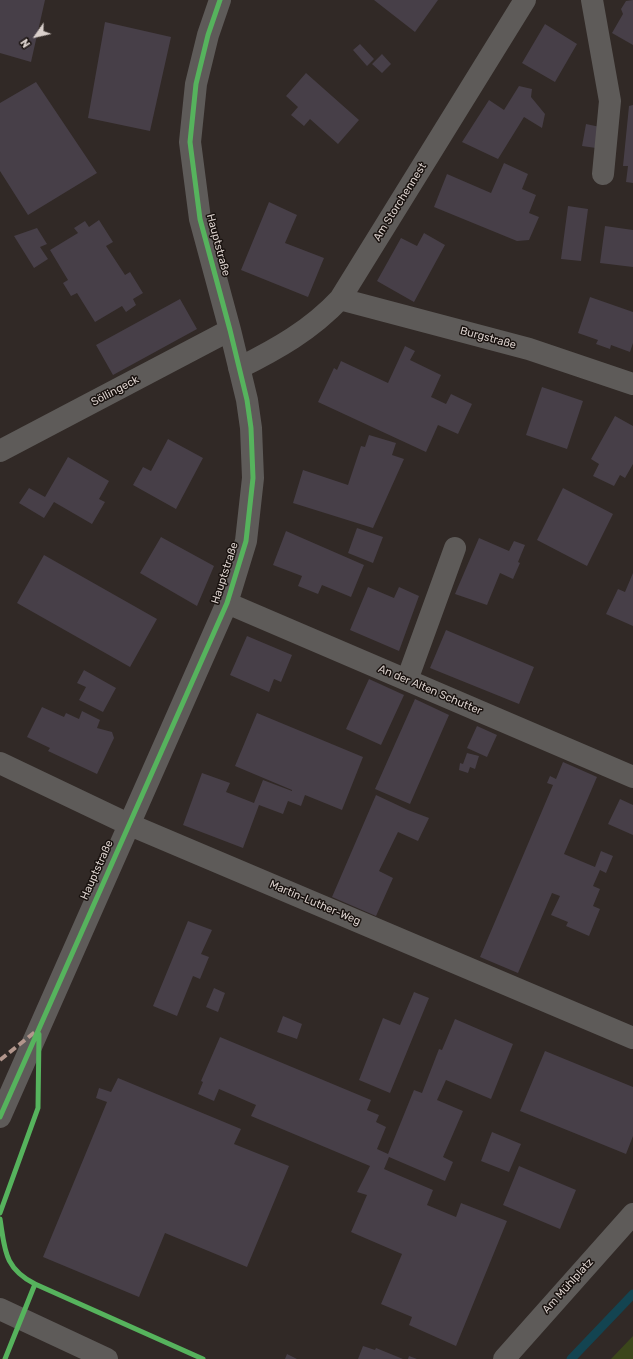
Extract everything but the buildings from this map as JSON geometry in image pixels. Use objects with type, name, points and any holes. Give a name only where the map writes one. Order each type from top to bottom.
[{"type":"street","name":"Hauptstraße","points":[[0,1117],[128,824],[227,603],[246,541],[253,478],[251,428],[230,330],[200,219],[190,142],[196,84],[208,35],[220,0]]},
{"type":"street","name":"Am Storchennest","points":[[239,368],[287,343],[314,325],[340,299],[525,0]]},
{"type":"street","points":[[592,0],[610,101],[603,174]]},
{"type":"street","name":"Burgstraße","points":[[340,299],[529,349],[633,384]]},
{"type":"street","name":"Söllingeck","points":[[0,451],[230,330]]},
{"type":"street","points":[[407,680],[455,548]]},
{"type":"street","name":"An der Alten Schutter","points":[[227,603],[633,777]]},
{"type":"street","name":"Martin-Luther-Weg","points":[[0,763],[128,824],[633,1038]]},
{"type":"street","name":"Am Mühlplatz","points":[[504,1359],[633,1214]]},
{"type":"street","points":[[0,1309],[107,1359]]},
{"type":"green space","points":[[633,1336],[633,1359],[611,1359]]},
{"type":"waterway","points":[[571,1359],[633,1294]]},
{"type":"marked path","points":[[0,1060],[35,1032]]},
{"type":"cycle path","points":[[0,1117],[227,603],[246,541],[253,478],[251,428],[247,400],[230,330],[200,219],[190,142],[196,84],[208,35],[220,0]]},
{"type":"cycle path","points":[[0,1213],[38,1108],[39,1034]]},
{"type":"cycle path","points":[[0,1219],[5,1249],[12,1265],[25,1278],[35,1284],[5,1359]]},
{"type":"cycle path","points":[[35,1284],[203,1359]]}]
